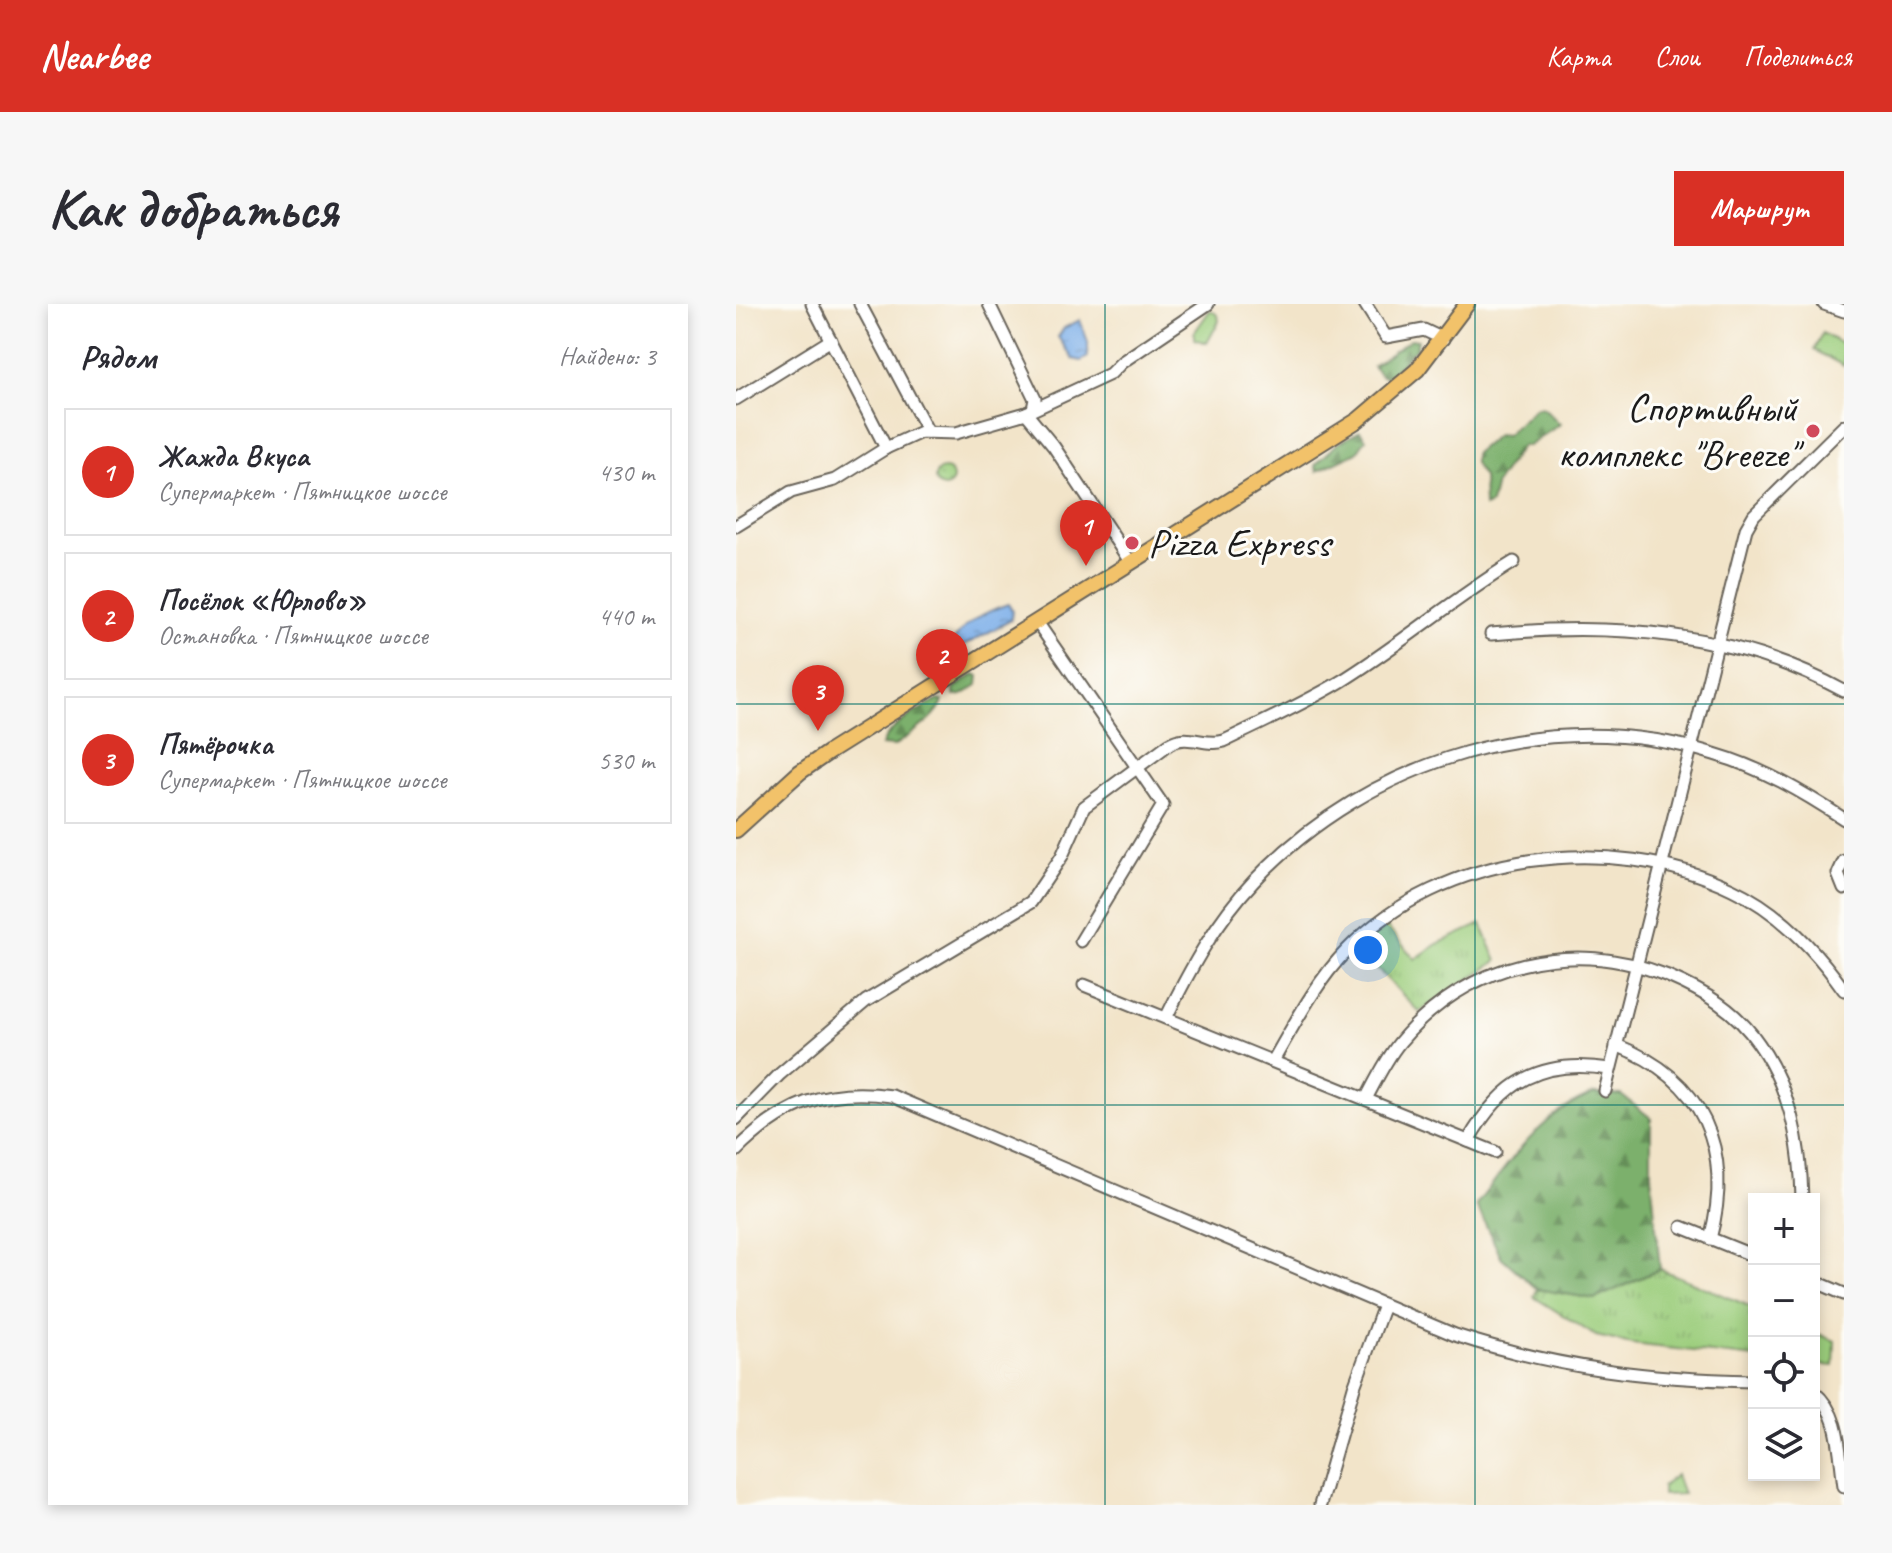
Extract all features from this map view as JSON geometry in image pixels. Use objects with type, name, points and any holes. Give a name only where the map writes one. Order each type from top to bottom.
[{"type":"main road","points":[[736,830],[810,765],[1358,420],[1396,390],[1443,339],[1467,304]]},
{"type":"street","points":[[812,304],[886,448]]},
{"type":"street","points":[[860,304],[928,432]]},
{"type":"street","points":[[989,304],[1035,399],[1029,411]]},
{"type":"street","points":[[736,526],[791,492],[835,480],[886,448],[928,432],[956,433],[1029,411],[1110,374],[1122,362],[1208,304]]},
{"type":"street","points":[[1365,304],[1386,337],[1424,330],[1443,339]]},
{"type":"street","points":[[1824,304],[1844,311]]},
{"type":"street","points":[[736,399],[831,340]]},
{"type":"street","points":[[1029,411],[1131,563]]},
{"type":"street","points":[[1605,1091],[1720,643],[1746,529],[1754,515],[1844,426]]},
{"type":"street","points":[[736,1119],[780,1074],[866,1001],[1031,902],[1062,856],[1084,807],[1138,767],[1176,740],[1214,744],[1301,704],[1343,680],[1459,595],[1514,562]]},
{"type":"street","points":[[1037,622],[1138,767],[1163,809],[1081,941]]},
{"type":"street","points":[[1491,634],[1585,628],[1720,643],[1757,651],[1844,691]]},
{"type":"street","points":[[1166,1018],[1193,963],[1252,883],[1322,819],[1365,793],[1464,752],[1540,738],[1638,738],[1692,748],[1775,778],[1844,819]]},
{"type":"street","points":[[1273,1061],[1320,982],[1348,949],[1390,915],[1467,875],[1550,857],[1587,856],[1661,866],[1732,888],[1763,906],[1820,956],[1844,990]]},
{"type":"street","points":[[1844,861],[1838,874],[1844,889]]},
{"type":"street","points":[[1366,1099],[1400,1043],[1451,997],[1480,979],[1514,965],[1570,956],[1637,964],[1718,1000],[1759,1044],[1792,1113],[1801,1159],[1802,1193]]},
{"type":"street","points":[[1084,985],[1495,1152]]},
{"type":"street","points":[[1616,1045],[1650,1059],[1670,1073],[1690,1095],[1706,1122],[1716,1149],[1720,1178],[1719,1204],[1710,1239]]},
{"type":"street","points":[[1468,1141],[1484,1112],[1523,1078],[1569,1065],[1610,1069]]},
{"type":"street","points":[[736,1151],[756,1131],[799,1104],[842,1093],[892,1096],[1383,1308],[1518,1355],[1589,1370],[1667,1379],[1748,1381]]},
{"type":"street","points":[[1682,1227],[1748,1254]]},
{"type":"street","points":[[1820,1284],[1844,1294]]},
{"type":"street","points":[[1320,1505],[1354,1387],[1383,1308]]},
{"type":"street","points":[[1820,1397],[1827,1403],[1834,1419],[1844,1486]]},
{"type":"green space","points":[[1210,310],[1218,315],[1219,321],[1207,343],[1194,339],[1194,333]]},
{"type":"green space","points":[[1822,333],[1844,345],[1844,366],[1814,350]]},
{"type":"green space","points":[[1411,339],[1418,340],[1416,348],[1387,378],[1380,375],[1373,366]]},
{"type":"green space","points":[[1536,407],[1544,408],[1560,424],[1528,446],[1521,446],[1496,483],[1491,504],[1484,507],[1483,477],[1474,463],[1474,454],[1498,434],[1506,435]]},
{"type":"green space","points":[[1360,431],[1366,439],[1357,452],[1317,471],[1315,465],[1337,444]]},
{"type":"green space","points":[[944,469],[953,478],[944,487],[935,478]]},
{"type":"green space","points":[[975,674],[979,676],[978,685],[962,695],[954,696],[954,688]]},
{"type":"green space","points":[[939,700],[943,701],[940,708],[922,726],[895,746],[882,745],[898,725]]},
{"type":"green space","points":[[1481,924],[1497,961],[1419,1012],[1371,962],[1370,938],[1387,927],[1415,959],[1437,944]]},
{"type":"green space","points":[[1594,1094],[1621,1095],[1651,1118],[1651,1174],[1660,1269],[1595,1299],[1537,1289],[1501,1257],[1476,1205],[1542,1126],[1558,1113]]},
{"type":"green space","points":[[1660,1269],[1748,1306],[1748,1357],[1632,1344],[1596,1336],[1534,1297],[1537,1289],[1595,1299]]},
{"type":"green space","points":[[1820,1335],[1835,1341],[1834,1366],[1820,1365]]},
{"type":"green space","points":[[1676,1475],[1683,1494],[1662,1495],[1662,1487]]},
{"type":"water","points":[[1080,320],[1088,342],[1088,357],[1081,361],[1073,359],[1058,337],[1064,328]]},
{"type":"water","points":[[1008,604],[1012,610],[1011,620],[956,650],[951,645],[975,619]]},
{"type":"place","name":"Спортивный комплекс \"Breeze\"","points":[[1813,431]]},
{"type":"place","name":"Pizza Express","points":[[1132,543]]},
{"type":"place","name":"Жажда Вкуса","points":[[1086,566]]},
{"type":"place","name":"Посёлок «Юрлово»","points":[[942,695]]},
{"type":"place","name":"Пятёрочка","points":[[818,731]]}]
